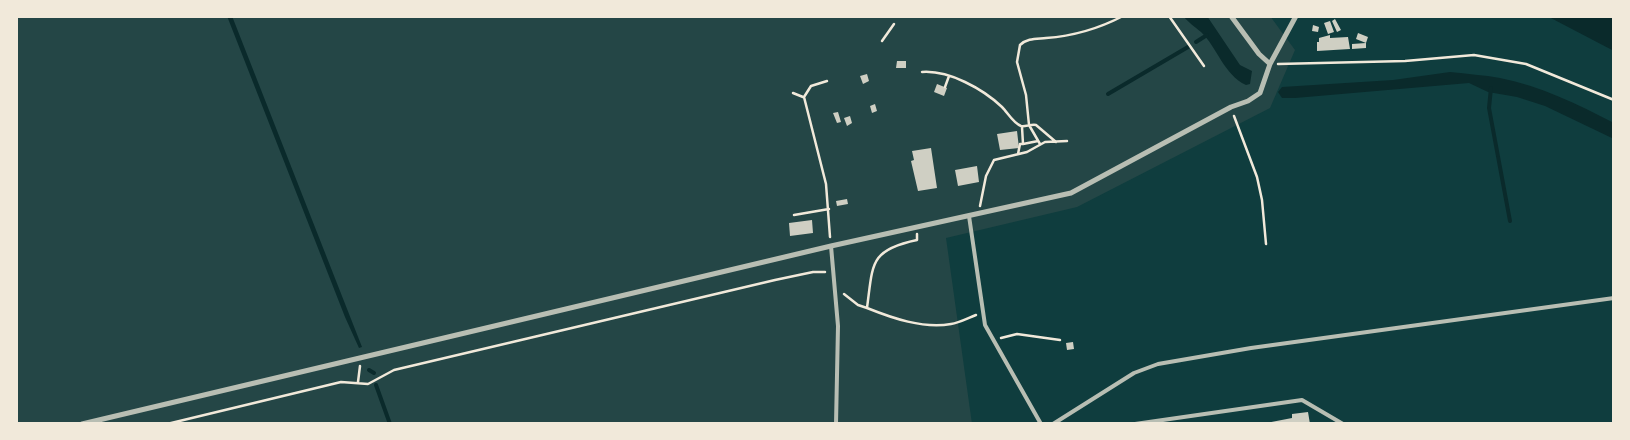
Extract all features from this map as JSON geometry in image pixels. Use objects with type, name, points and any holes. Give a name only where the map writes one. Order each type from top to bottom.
[{"type":"street","points":[[1231,16],[1259,54],[1270,64]]},
{"type":"street","points":[[82,424],[831,246],[1070,192],[1231,107],[1248,101],[1260,93],[1270,64],[1296,16]]},
{"type":"lane","points":[[969,216],[986,325],[1041,424]]},
{"type":"lane","points":[[831,246],[836,290],[839,366],[836,424]]},
{"type":"lane","points":[[1053,424],[1134,373],[1158,364],[1251,348],[1614,298]]},
{"type":"lane","points":[[1135,424],[1302,400],[1336,422],[1343,424]]},
{"type":"path","points":[[1039,143],[1029,125],[1023,81],[1016,58],[1020,45],[1026,40],[1096,30],[1123,16]]},
{"type":"path","points":[[1169,16],[1204,66]]},
{"type":"path","points":[[882,41],[894,24]]},
{"type":"path","points":[[1289,64],[1405,60],[1474,55],[1526,64],[1614,100]]},
{"type":"path","points":[[922,72],[949,76],[963,81],[996,102],[1022,126],[1023,144]]},
{"type":"path","points":[[945,87],[949,76]]},
{"type":"path","points":[[827,81],[811,86],[804,97],[826,184],[831,246]]},
{"type":"path","points":[[1018,82],[1023,81]]},
{"type":"path","points":[[793,93],[804,97]]},
{"type":"path","points":[[1027,103],[1032,103]]},
{"type":"path","points":[[1231,107],[1257,177],[1262,200],[1266,244]]},
{"type":"path","points":[[1022,126],[1033,124],[1056,142]]},
{"type":"path","points":[[1018,154],[1020,144],[1067,141]]},
{"type":"path","points":[[972,208],[980,206],[986,176],[994,160],[1032,150],[1039,143]]},
{"type":"path","points":[[794,215],[829,209]]},
{"type":"path","points":[[867,308],[877,259],[892,246],[917,240],[917,233]]},
{"type":"path","points":[[166,424],[341,382],[372,383],[394,370],[775,280],[813,272],[834,272]]},
{"type":"path","points":[[836,290],[839,290],[858,305],[891,317],[938,326],[953,324],[983,312]]},
{"type":"path","points":[[994,342],[1008,335],[1017,334],[1060,340]]},
{"type":"path","points":[[358,382],[360,358]]},
{"type":"shaded area","points":[[16,16],[1270,16],[1295,50],[1270,108],[1077,207],[946,238],[972,424],[16,424]]},
{"type":"shaded area","points":[[227,16],[232,16],[362,347],[359,348],[345,317]]},
{"type":"shaded area","points":[[1183,16],[1207,16],[1240,65],[1252,71],[1250,84],[1246,85],[1232,75],[1207,38]]},
{"type":"shaded area","points":[[1547,16],[1614,16],[1614,51]]},
{"type":"shaded area","points":[[1450,72],[1515,81],[1558,96],[1614,123],[1614,139],[1545,106],[1517,97],[1488,92],[1469,83],[1295,98],[1282,98],[1278,92],[1282,87],[1393,80]]},
{"type":"building","points":[[1335,19],[1341,30],[1337,32],[1332,21]]},
{"type":"building","points":[[1330,21],[1334,32],[1328,34],[1324,23]]},
{"type":"building","points":[[1313,25],[1319,27],[1318,32],[1312,31]]},
{"type":"building","points":[[1358,33],[1368,37],[1366,43],[1356,39]]},
{"type":"building","points":[[1330,35],[1330,38],[1348,37],[1350,49],[1317,51],[1319,38]]},
{"type":"building","points":[[1366,43],[1366,48],[1352,49],[1352,44]]},
{"type":"building","points":[[897,61],[906,61],[906,68],[896,68]]},
{"type":"building","points":[[867,74],[869,81],[863,84],[860,76]]},
{"type":"building","points":[[937,84],[947,88],[944,96],[934,92]]},
{"type":"building","points":[[875,104],[877,111],[872,113],[870,106]]},
{"type":"building","points":[[838,112],[841,122],[837,123],[833,113]]},
{"type":"building","points":[[850,116],[852,123],[847,126],[844,118]]},
{"type":"building","points":[[1017,131],[1019,148],[1000,150],[997,134]]},
{"type":"building","points":[[931,148],[937,188],[918,191],[911,161],[914,160],[912,151]]},
{"type":"building","points":[[977,166],[979,182],[958,186],[955,170]]},
{"type":"building","points":[[847,199],[848,204],[837,206],[836,201]]},
{"type":"building","points":[[812,220],[813,233],[790,236],[789,223]]},
{"type":"building","points":[[1073,342],[1074,349],[1067,350],[1066,343]]},
{"type":"building","points":[[1308,412],[1310,424],[1261,424],[1292,418],[1292,414]]},
{"type":"waterway","points":[[1196,42],[1207,35]]},
{"type":"waterway","points":[[1108,94],[1188,47]]},
{"type":"waterway","points":[[1491,88],[1489,108],[1510,221]]},
{"type":"waterway","points":[[369,370],[374,373]]},
{"type":"waterway","points":[[376,385],[390,424]]}]
